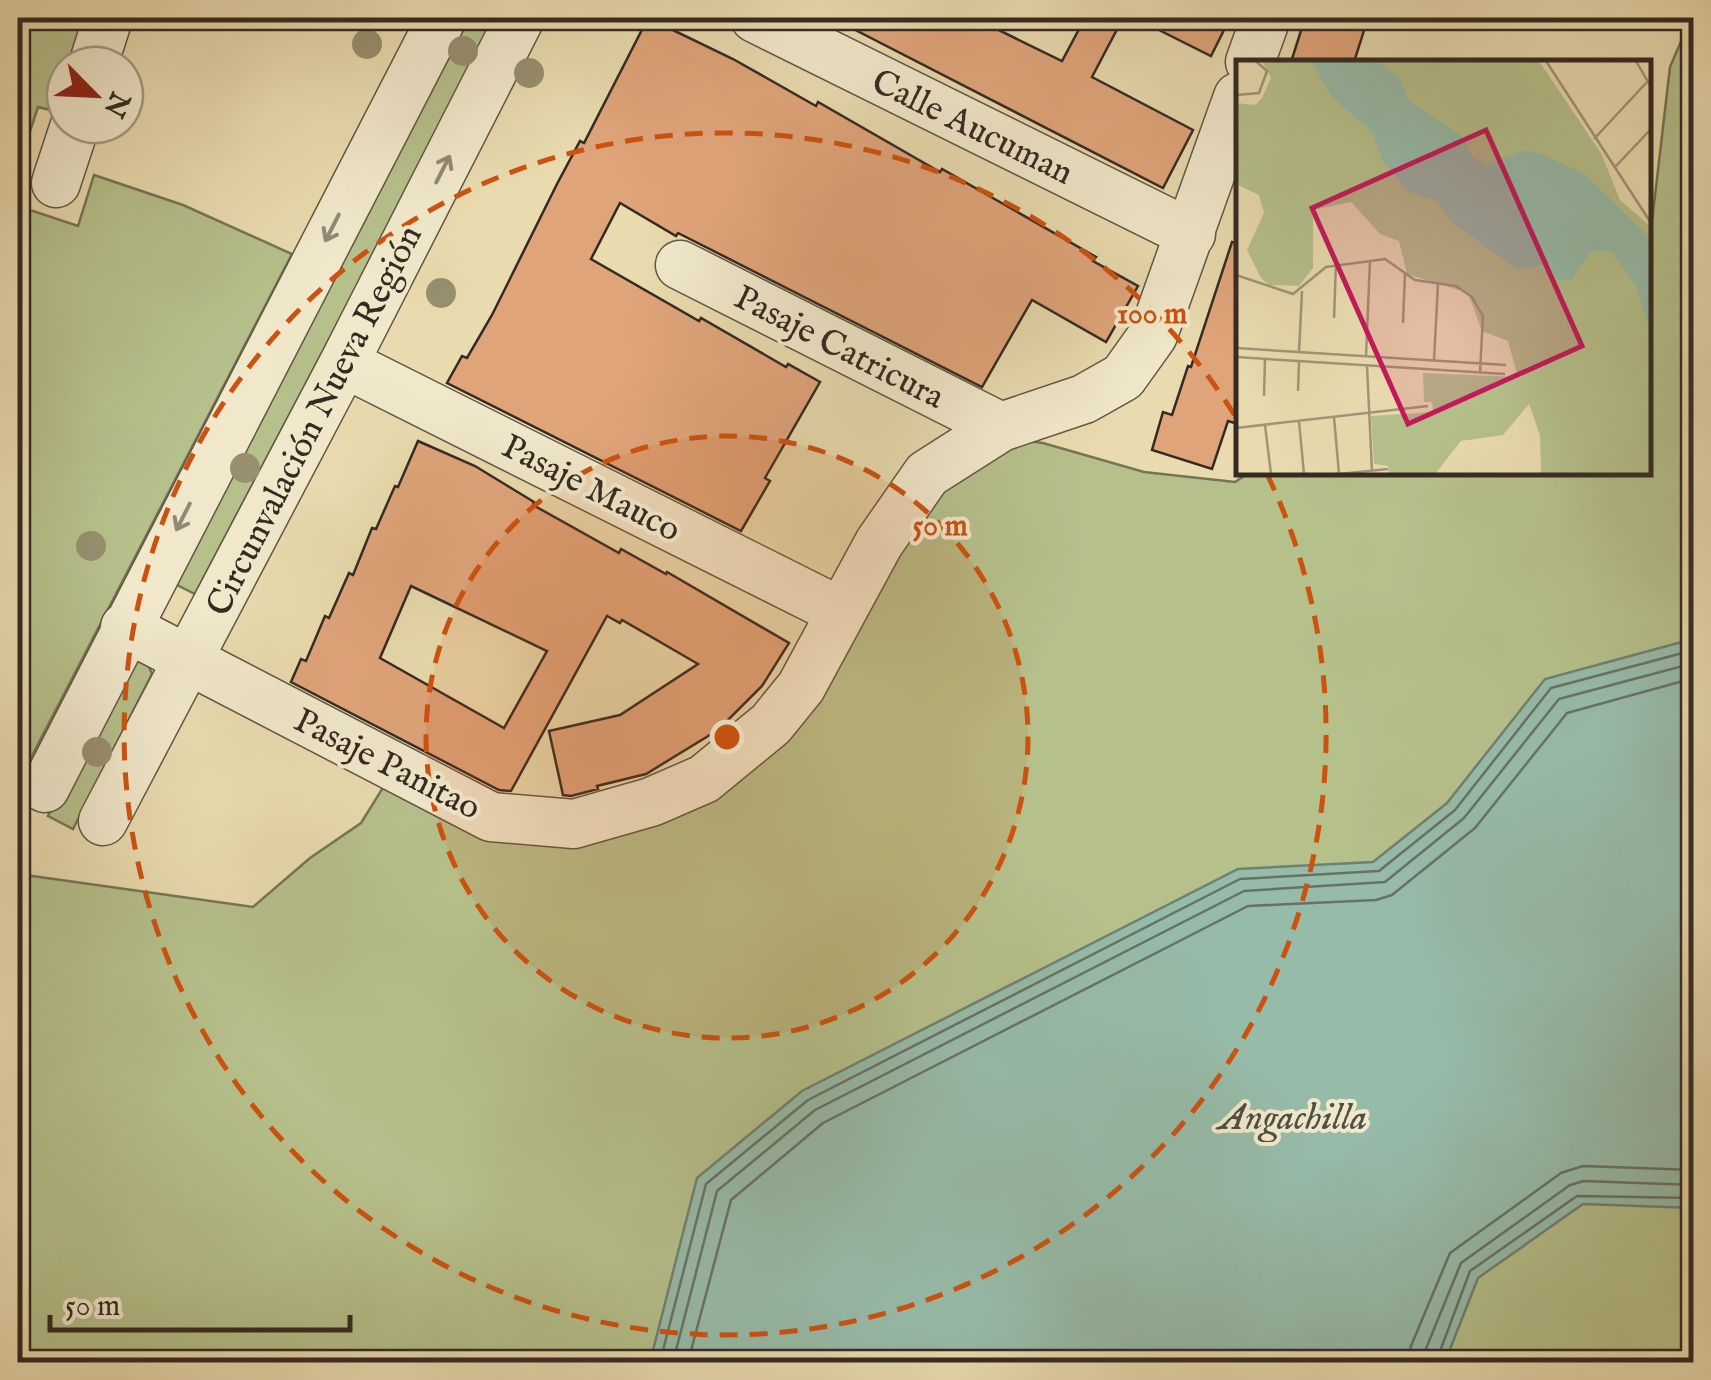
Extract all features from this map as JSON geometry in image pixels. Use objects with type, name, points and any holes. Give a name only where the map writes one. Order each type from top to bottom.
[{"type":"street","points":[[100,45],[108,18]]},
{"type":"street","name":"Circunvalación Nueva Región","points":[[45,788],[125,626],[442,18]]},
{"type":"street","name":"Circunvalación Nueva Región","points":[[103,821],[520,18]]},
{"type":"street","name":"Calle Aucuman","points":[[755,18],[1191,234]]},
{"type":"street","points":[[1251,60],[1266,18]]},
{"type":"street","name":"Pasaje Panitao","points":[[125,626],[491,817],[574,824],[651,802],[704,779],[771,724],[802,687],[879,542],[928,474],[1001,427],[1084,399],[1123,377],[1153,335],[1236,102]]},
{"type":"street","points":[[56,183],[68,145]]},
{"type":"street","name":"Pasaje Catricura","points":[[680,266],[1001,427]]},
{"type":"street","name":"Pasaje Mauco","points":[[344,363],[840,611]]},
{"type":"green space","points":[[18,18],[89,18],[82,45],[45,45],[45,109],[38,107],[18,168]]},
{"type":"green space","points":[[465,18],[498,18],[195,594],[169,581]]},
{"type":"green space","points":[[1691,18],[1693,1362],[18,1362],[18,874],[253,907],[310,858],[361,823],[397,765],[487,808],[593,812],[772,729],[892,526],[990,436],[1043,443],[1144,472],[1235,482],[1246,475],[1651,475],[1651,230],[1670,67]]},
{"type":"green space","points":[[94,175],[183,205],[292,254],[18,783],[18,206],[78,226]]},
{"type":"green space","points":[[135,655],[147,662],[152,674],[73,829],[48,816],[125,663]]},
{"type":"water","name":"Angachilla","points":[[1693,639],[1693,1208],[1583,1204],[1478,1278],[1445,1362],[650,1362],[697,1178],[802,1091],[1238,869],[1373,862],[1447,803],[1545,679]]},
{"type":"building","points":[[648,18],[733,59],[816,106],[818,102],[940,172],[942,169],[1096,257],[1093,261],[1138,286],[1106,342],[1032,300],[982,387],[678,233],[676,236],[620,203],[591,259],[699,321],[701,318],[820,382],[765,478],[770,481],[741,531],[447,383],[492,315],[557,184],[580,141],[584,143]]},
{"type":"building","points":[[832,18],[974,18],[1062,61],[1085,18],[1123,18],[1092,77],[1193,130],[1163,188]]},
{"type":"building","points":[[1135,18],[1230,18],[1211,56]]},
{"type":"building","points":[[1305,18],[1368,18],[1355,60],[1292,60]]},
{"type":"building","points":[[1232,242],[1236,243],[1236,423],[1228,421],[1212,469],[1152,450],[1163,412],[1172,415],[1188,366],[1191,367]]},
{"type":"building","points":[[418,441],[475,466],[534,502],[533,505],[619,553],[621,549],[667,572],[789,643],[762,686],[718,730],[646,774],[563,795],[549,731],[620,715],[698,664],[622,620],[620,623],[607,616],[511,791],[499,790],[291,682],[301,659],[306,661],[325,616],[329,618],[349,573],[353,575],[395,486],[398,487]],"holes":[[[411,586],[547,651],[504,728],[380,658]]]}]
